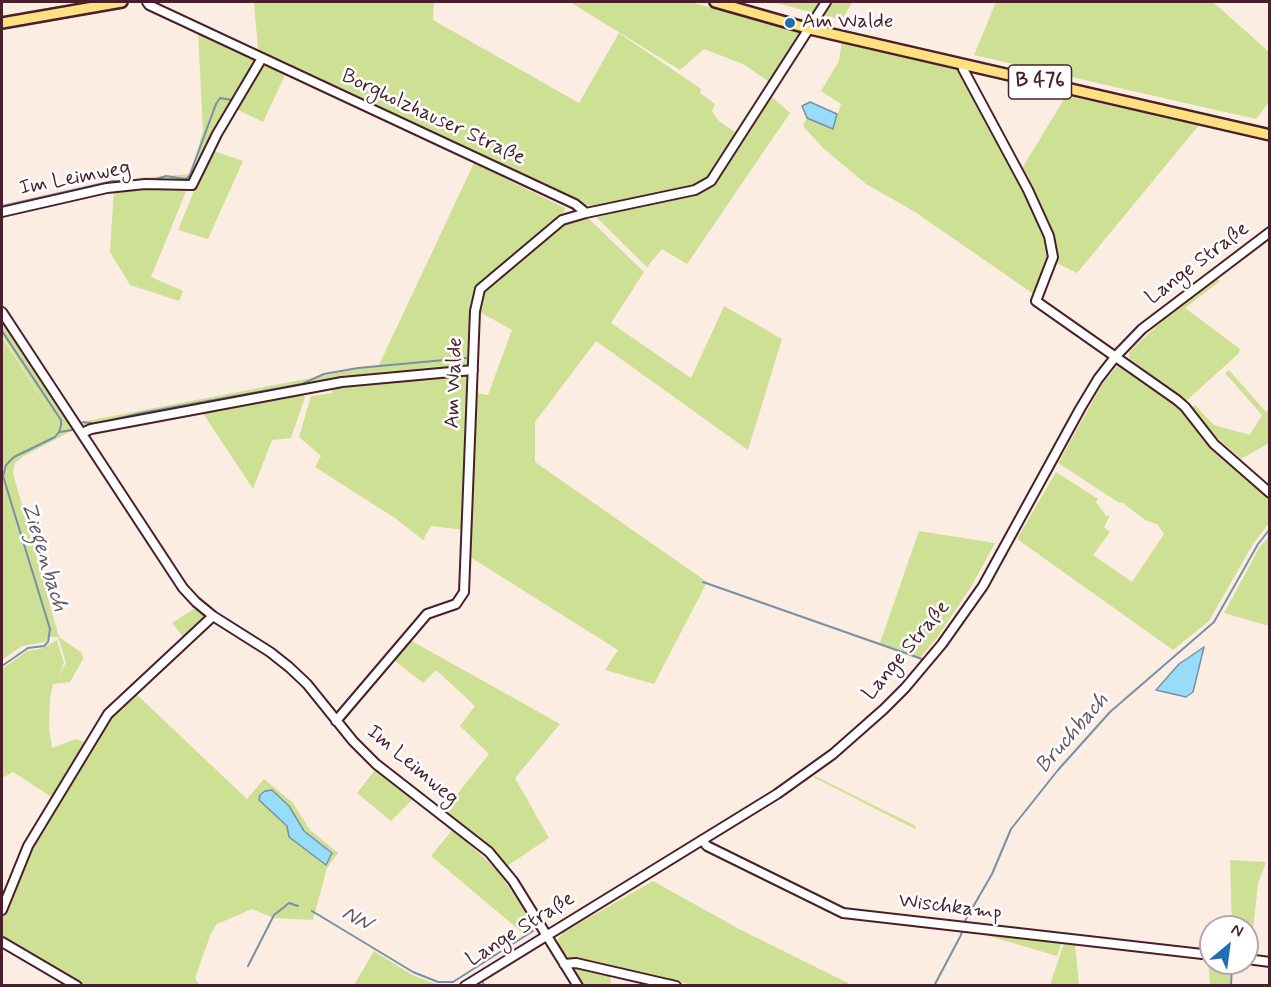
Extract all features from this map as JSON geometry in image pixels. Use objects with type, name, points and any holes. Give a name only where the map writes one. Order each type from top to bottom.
[{"type":"main road","points":[[2,23],[122,2]]},
{"type":"main road","name":"B 476","points":[[715,2],[810,29],[1269,135]]},
{"type":"street","name":"Borgholzhauser Straße","points":[[147,2],[574,204],[586,213]]},
{"type":"street","points":[[810,29],[826,2]]},
{"type":"street","name":"Am Walde","points":[[336,721],[427,614],[456,604],[464,592],[475,311],[480,289],[562,220],[695,190],[711,180],[810,29]]},
{"type":"street","name":"Im Leimweg","points":[[2,212],[107,188],[145,184],[192,185],[217,134],[262,58]]},
{"type":"street","points":[[963,64],[963,69],[1028,190],[1049,236],[1053,257],[1036,301],[1185,407],[1214,444],[1269,493]]},
{"type":"street","name":"Lange Straße","points":[[465,986],[546,934],[777,794],[813,769],[862,729],[905,688],[942,644],[983,586],[1080,410],[1116,356],[1142,329],[1269,232]]},
{"type":"street","name":"Im Leimweg","points":[[2,312],[183,588],[213,616],[270,652],[289,667],[307,684],[352,741],[376,764],[489,852],[513,881],[578,986]]},
{"type":"street","points":[[82,433],[90,429],[342,382],[473,370]]},
{"type":"street","points":[[2,910],[28,846],[108,714],[213,616]]},
{"type":"street","name":"Wischkamp","points":[[702,840],[707,846],[843,913],[1199,954]]},
{"type":"street","points":[[2,942],[77,986]]},
{"type":"street","points":[[564,964],[576,963],[676,986]]},
{"type":"green space","points":[[254,2],[434,2],[433,20],[579,103],[619,33],[701,89],[700,93],[715,104],[712,111],[719,121],[738,134],[710,175],[690,188],[599,207],[586,205],[329,86],[258,50]]},
{"type":"green space","points":[[570,2],[691,2],[802,34],[771,83],[743,64],[704,49],[680,70]]},
{"type":"green space","points":[[772,2],[852,2],[842,20]]},
{"type":"green space","points":[[996,2],[1213,2],[1269,52],[1269,102],[1256,119],[974,55]]},
{"type":"green space","points":[[198,30],[255,56],[258,61],[193,178],[188,181],[137,178],[191,174],[203,131]]},
{"type":"green space","points":[[842,41],[958,69],[1047,238],[1049,256],[1035,295],[915,212],[866,184],[823,148],[803,126],[807,118],[833,129],[841,104],[821,91],[839,61]]},
{"type":"green space","points":[[263,63],[286,73],[263,122],[236,109]]},
{"type":"green space","points":[[770,95],[790,113],[687,264],[662,249],[647,267],[596,217],[704,190],[714,182]]},
{"type":"green space","points":[[1066,96],[1200,124],[1077,273],[1055,262],[1053,235],[1021,170]]},
{"type":"green space","points":[[211,150],[243,161],[208,239],[178,230]]},
{"type":"green space","points":[[474,163],[565,208],[564,212],[474,289],[465,530],[431,526],[423,540],[395,518],[315,467],[321,456],[299,437],[311,396],[332,393],[330,381],[84,428],[81,422],[379,365]]},
{"type":"green space","points":[[147,186],[187,189],[151,277],[183,291],[179,301],[130,285],[110,252],[114,189]]},
{"type":"green space","points":[[588,218],[644,272],[611,323],[691,378],[724,306],[782,339],[748,450],[596,341],[535,422],[535,462],[707,582],[654,684],[605,670],[618,650],[470,557],[476,393],[488,395],[512,330],[478,311],[480,295],[487,285],[559,225]]},
{"type":"green space","points":[[1218,279],[1220,281],[1185,308],[1240,349],[1238,354],[1186,401],[1129,358],[1129,352],[1163,320]]},
{"type":"green space","points":[[2,317],[75,429],[24,456],[15,463],[13,473],[59,637],[82,653],[83,659],[70,682],[53,684],[49,727],[52,748],[76,739],[88,744],[53,798],[13,772],[2,778],[2,669],[27,651],[40,649],[57,640],[64,663],[58,676],[66,663],[58,637],[47,637],[46,642],[22,646],[2,660],[2,337],[56,420],[2,335]]},
{"type":"green space","points":[[1123,364],[1176,402],[1269,496],[1269,523],[1253,544],[1209,621],[1173,650],[1017,539],[1056,472],[1098,499],[1096,502],[1106,516],[1110,515],[1104,527],[1110,532],[1093,555],[1132,582],[1164,534],[1157,524],[1145,520],[1123,503],[1058,463],[1103,383],[1118,365]]},
{"type":"green space","points":[[1229,370],[1266,412],[1269,410],[1269,443],[1241,459],[1211,432],[1192,407],[1195,405],[1214,425],[1250,435],[1262,415],[1225,373]]},
{"type":"green space","points":[[300,392],[305,397],[291,438],[272,440],[253,489],[202,412]]},
{"type":"green space","points":[[919,531],[995,543],[971,587],[936,639],[920,658],[880,643]]},
{"type":"green space","points":[[1269,536],[1269,626],[1224,613],[1259,548]]},
{"type":"green space","points":[[194,609],[205,615],[202,623],[185,639],[172,623]]},
{"type":"green space","points":[[410,640],[560,724],[515,778],[549,838],[507,866],[490,848],[443,812],[489,754],[460,726],[475,706],[436,670],[423,683],[394,660]]},
{"type":"green space","points":[[135,693],[247,799],[264,779],[293,803],[310,830],[338,853],[327,868],[313,920],[274,918],[252,909],[217,924],[211,933],[195,978],[199,985],[82,985],[2,939],[2,919],[30,848],[103,726]],"holes":[[[272,790],[289,806],[304,831],[332,852],[289,837],[287,826]]]},
{"type":"green space","points":[[375,770],[413,799],[391,821],[357,793]]},
{"type":"green space","points":[[813,777],[916,826],[915,829]]},
{"type":"green space","points":[[453,829],[497,870],[531,920],[533,929],[524,934],[431,856]]},
{"type":"green space","points":[[1230,860],[1266,862],[1258,884],[1255,915],[1232,915]]},
{"type":"green space","points":[[653,881],[739,929],[852,985],[693,985],[570,959],[564,953],[559,946],[558,938],[564,932]]},
{"type":"green space","points":[[982,934],[1062,942],[1057,956]]},
{"type":"green space","points":[[1064,943],[1075,944],[1079,985],[1050,985]]},
{"type":"green space","points":[[374,951],[412,975],[439,985],[354,985]]},
{"type":"green space","points":[[579,967],[610,974],[611,985],[585,985],[575,970]]},
{"type":"green space","points":[[1209,975],[1230,975],[1230,985],[1210,985]]},
{"type":"water","points":[[810,102],[837,114],[833,129],[807,118],[802,106]]},
{"type":"water","points":[[1204,647],[1193,692],[1186,697],[1156,690],[1179,664]]},
{"type":"water","points":[[272,790],[289,806],[304,831],[332,853],[326,865],[289,837],[287,826],[259,800],[260,795],[265,791]]},
{"type":"waterway","points":[[150,181],[166,176],[185,179],[189,177],[216,104],[220,98],[232,100],[255,60]]},
{"type":"waterway","points":[[976,62],[1043,77]]},
{"type":"waterway","points":[[1054,80],[1270,129]]},
{"type":"waterway","points":[[2,206],[113,181],[141,181]]},
{"type":"waterway","name":"Ziegenbach","points":[[2,331],[61,420],[59,432],[55,437],[14,457],[6,465],[3,476],[50,629],[48,642],[44,646],[28,648],[2,666]]},
{"type":"waterway","points":[[83,422],[95,424],[141,413],[302,384],[324,374],[358,368],[466,358]]},
{"type":"waterway","points":[[60,432],[72,430]]},
{"type":"waterway","name":"Bruchbach","points":[[934,986],[961,935],[966,919],[992,874],[1011,829],[1058,770],[1110,712],[1214,622],[1258,544],[1270,529]]},
{"type":"waterway","points":[[703,582],[922,659]]},
{"type":"waterway","name":"NN","points":[[248,966],[274,915],[289,903],[298,906]]},
{"type":"waterway","name":"NN","points":[[312,911],[413,972],[438,982],[453,982],[533,931]]},
{"type":"waterway","points":[[1231,975],[1231,986]]},
{"type":"place","name":"Am Walde","points":[[790,23]]}]
